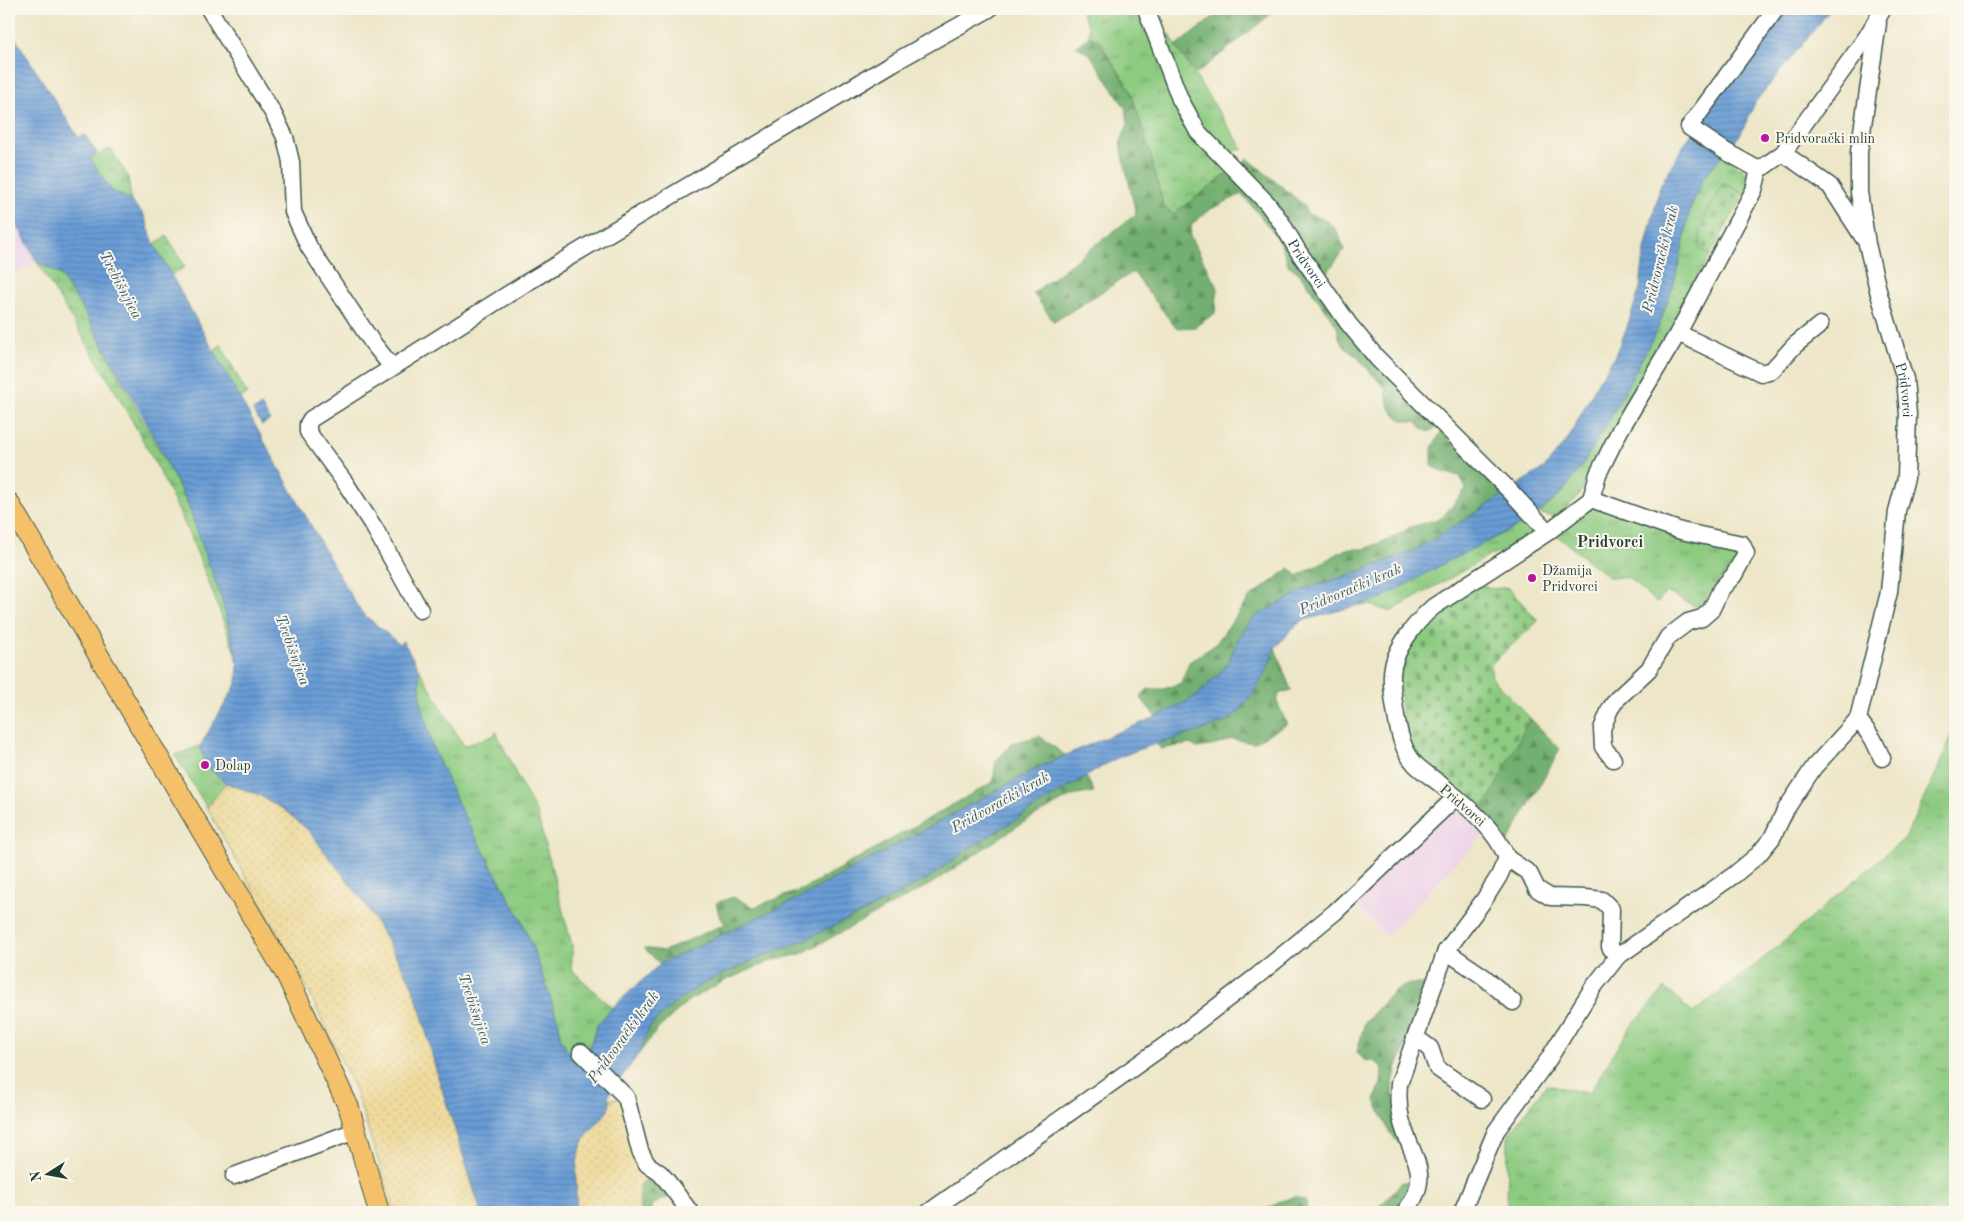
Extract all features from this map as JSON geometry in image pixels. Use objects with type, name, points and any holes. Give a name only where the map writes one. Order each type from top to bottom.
[{"type":"main road","points":[[9,503],[287,976],[349,1108],[379,1212]]},
{"type":"street","points":[[209,9],[273,113],[285,137],[291,162],[293,212],[310,248],[372,342],[392,367]]},
{"type":"street","points":[[420,610],[375,529],[346,484],[308,432],[308,424],[311,419],[526,283],[893,62],[989,9]]},
{"type":"street","name":"Pridvorci","points":[[1146,9],[1180,99],[1198,132],[1267,203],[1338,308],[1377,358],[1510,491],[1548,532]]},
{"type":"street","points":[[1613,760],[1603,747],[1602,729],[1610,709],[1617,699],[1649,668],[1668,637],[1688,622],[1702,618],[1711,610],[1721,589],[1734,576],[1746,553],[1742,544],[1680,531],[1591,499],[1598,474],[1620,430],[1678,333],[1754,190],[1759,170],[1725,151],[1689,127],[1776,9]]},
{"type":"street","name":"Pridvorci","points":[[1759,170],[1783,153],[1866,38],[1881,12]]},
{"type":"street","name":"Pridvorci","points":[[1858,719],[1889,592],[1897,512],[1906,478],[1908,414],[1905,379],[1867,244],[1859,192],[1859,152],[1881,12]]},
{"type":"street","points":[[1783,153],[1830,186],[1867,244]]},
{"type":"street","points":[[1678,333],[1761,373],[1772,370],[1795,345],[1820,325]]},
{"type":"street","name":"Pridvorci","points":[[1508,858],[1503,847],[1484,821],[1417,766],[1406,753],[1398,724],[1392,673],[1396,658],[1419,620],[1433,608],[1548,532],[1591,499]]},
{"type":"street","points":[[1462,1212],[1496,1131],[1544,1067],[1592,989],[1616,957],[1758,855],[1772,838],[1786,810],[1814,767],[1858,719],[1873,739],[1882,758]]},
{"type":"street","points":[[929,1212],[1188,1029],[1257,976],[1335,912],[1456,797]]},
{"type":"street","points":[[1405,1212],[1414,1201],[1420,1172],[1401,1119],[1398,1092],[1405,1064],[1446,951],[1500,876],[1508,858],[1529,873],[1537,889],[1550,897],[1602,900],[1611,909],[1610,947],[1616,957]]},
{"type":"street","points":[[1446,951],[1484,977],[1513,1002]]},
{"type":"street","points":[[1415,1037],[1430,1048],[1438,1068],[1482,1099]]},
{"type":"street","points":[[581,1052],[626,1097],[640,1150],[646,1164],[667,1180],[690,1212]]},
{"type":"street","points":[[234,1176],[355,1131]]},
{"type":"shaded area","points":[[9,209],[37,262],[9,276]]},
{"type":"shaded area","points":[[1456,805],[1485,833],[1386,936],[1353,903]]},
{"type":"green space","points":[[1086,9],[1138,9],[1188,125],[1227,174],[1173,215],[1163,205],[1130,89],[1098,40],[1089,37],[1089,27],[1082,12]]},
{"type":"green space","points":[[1224,9],[1271,9],[1270,15],[1196,74],[1176,46]]},
{"type":"green space","points":[[1169,33],[1243,149],[1231,152],[1221,148],[1190,112],[1173,67]]},
{"type":"green space","points":[[1089,37],[1098,40],[1130,89],[1149,149],[1163,205],[1173,214],[1227,174],[1247,188],[1436,427],[1429,432],[1424,430],[1416,421],[1402,420],[1393,413],[1388,403],[1386,389],[1356,356],[1346,349],[1339,339],[1337,326],[1299,273],[1288,265],[1281,246],[1242,194],[1211,209],[1192,224],[1190,236],[1218,288],[1215,313],[1195,327],[1176,328],[1133,272],[1054,322],[1033,293],[1136,214],[1120,143],[1128,124],[1126,109],[1090,54],[1076,46]]},
{"type":"green space","points":[[111,149],[128,177],[131,201],[111,190],[90,158]]},
{"type":"green space","points":[[1722,154],[1754,178],[1745,194],[1723,184],[1710,255],[1578,497],[1559,515],[1548,516],[1540,513],[1562,493],[1583,464],[1613,413],[1659,326],[1674,283],[1689,213],[1703,178]]},
{"type":"green space","points":[[1247,158],[1304,205],[1306,213],[1327,221],[1335,229],[1344,250],[1323,278],[1260,184],[1245,171],[1243,164]]},
{"type":"green space","points":[[1723,183],[1745,194],[1710,255],[1700,250],[1700,227]]},
{"type":"green space","points":[[167,236],[185,267],[171,275],[154,244]]},
{"type":"green space","points":[[37,262],[60,274],[84,311],[187,502],[222,601],[238,662],[200,559],[158,468],[108,379]]},
{"type":"green space","points":[[221,345],[247,394],[239,399],[212,351]]},
{"type":"green space","points":[[1441,432],[1506,494],[1417,549],[1364,570],[1305,589],[1238,639],[1228,663],[1197,696],[1156,717],[1140,697],[1148,689],[1164,689],[1181,683],[1189,662],[1215,645],[1249,598],[1290,568],[1298,576],[1346,549],[1364,549],[1390,539],[1411,527],[1442,518],[1466,489],[1460,476],[1444,473],[1432,466],[1432,448]]},
{"type":"green space","points":[[1603,505],[1737,553],[1735,564],[1708,594],[1703,603],[1695,606],[1666,592],[1657,603],[1629,578],[1609,577],[1556,535],[1589,509]]},
{"type":"green space","points":[[1530,520],[1534,526],[1535,533],[1505,554],[1498,552],[1489,556],[1390,612],[1371,605],[1358,605],[1380,599],[1450,560]]},
{"type":"green space","points":[[1483,585],[1493,589],[1507,587],[1538,621],[1490,665],[1492,678],[1530,718],[1482,813],[1410,750],[1401,722],[1399,660],[1425,623],[1450,604]]},
{"type":"green space","points":[[1275,648],[1291,690],[1279,694],[1277,702],[1287,724],[1253,743],[1232,739],[1216,745],[1197,748],[1190,744],[1161,749],[1157,744],[1207,729],[1234,717],[1270,663]]},
{"type":"green space","points":[[419,669],[464,746],[493,736],[496,731],[537,814],[573,949],[571,969],[612,1008],[597,1025],[590,1046],[578,1060],[566,1048],[560,1037],[559,1024],[523,923],[461,810],[432,746],[421,701]]},
{"type":"green space","points":[[1530,718],[1560,749],[1508,842],[1482,813]]},
{"type":"green space","points":[[1955,725],[1955,1212],[1507,1212],[1508,1136],[1546,1085],[1589,1093],[1628,1030],[1665,988],[1693,1013],[1758,963],[1905,838],[1936,773]]},
{"type":"green space","points":[[1039,736],[1065,755],[1039,767],[803,896],[660,964],[644,948],[664,951],[725,924],[719,915],[716,903],[733,897],[754,907],[801,890],[993,782],[996,761],[1013,743]]},
{"type":"green space","points":[[200,746],[205,765],[226,783],[207,808],[175,755]]},
{"type":"green space","points":[[1086,776],[1094,792],[1072,796],[1022,823],[931,884],[801,954],[771,961],[726,980],[688,1001],[658,1029],[640,1052],[650,1026],[679,999],[706,982],[866,911],[928,878],[974,845]]},
{"type":"green space","points":[[1409,984],[1428,984],[1413,1029],[1397,1066],[1392,1088],[1408,1151],[1390,1134],[1375,1100],[1381,1083],[1382,1068],[1376,1062],[1364,1060],[1357,1052],[1365,1022],[1394,991]]},
{"type":"green space","points":[[652,1177],[673,1196],[651,1206],[651,1212],[640,1212],[639,1186],[646,1178]]},
{"type":"green space","points":[[1402,1182],[1414,1183],[1401,1212],[1375,1212]]},
{"type":"green space","points":[[1295,1197],[1306,1201],[1307,1212],[1263,1212],[1280,1201]]},
{"type":"sand","points":[[226,783],[257,794],[283,809],[308,830],[364,902],[411,982],[436,1070],[481,1212],[395,1212],[355,1089],[300,973],[207,808]]},
{"type":"sand","points":[[617,1098],[625,1106],[652,1177],[646,1178],[639,1186],[640,1212],[577,1212],[576,1173],[582,1144],[590,1131],[605,1115],[610,1100]]},
{"type":"water","points":[[1781,9],[1831,9],[1756,101],[1740,135],[1703,178],[1689,213],[1674,283],[1659,326],[1613,413],[1583,464],[1562,493],[1530,520],[1450,560],[1380,599],[1302,621],[1275,648],[1270,663],[1255,691],[1234,717],[1207,729],[1140,749],[1113,760],[974,845],[928,878],[866,911],[706,982],[679,999],[650,1026],[640,1052],[608,1096],[610,1102],[606,1113],[585,1138],[577,1165],[577,1212],[481,1212],[436,1070],[411,982],[364,902],[308,830],[283,809],[257,794],[226,783],[205,765],[200,746],[237,683],[238,662],[222,601],[187,502],[143,416],[84,311],[60,274],[37,262],[9,209],[9,28],[78,137],[85,135],[97,153],[90,158],[111,190],[131,201],[144,215],[154,244],[361,612],[399,644],[403,641],[419,669],[421,701],[432,746],[461,810],[523,923],[559,1024],[560,1037],[566,1048],[578,1060],[590,1046],[597,1025],[612,1008],[660,964],[803,896],[1039,767],[1156,717],[1197,696],[1228,664],[1238,639],[1253,618],[1305,589],[1364,570],[1417,549],[1544,468],[1568,439],[1598,382],[1614,357],[1626,330],[1640,288],[1644,254],[1660,186],[1685,143]]},
{"type":"water","points":[[261,406],[270,420],[262,425],[253,411]]},
{"type":"place","name":"Pridvorački mlin","points":[[1765,138]]},
{"type":"place","name":"Džamija Pridvorci","points":[[1532,578]]},
{"type":"place","name":"Dolap","points":[[205,765]]},
{"type":"district","name":"Pridvorci","points":[[1610,541]]},
{"type":"water label","name":"Pridvorački krak","points":[[1660,259]]},
{"type":"water label","name":"Trebišnjica","points":[[121,285]]},
{"type":"water label","name":"Pridvorački krak","points":[[1350,589]]},
{"type":"water label","name":"Trebišnjica","points":[[293,650]]},
{"type":"water label","name":"Pridvorački krak","points":[[1000,802]]},
{"type":"water label","name":"Trebišnjica","points":[[475,1009]]},
{"type":"water label","name":"Pridvorački krak","points":[[623,1037]]}]
